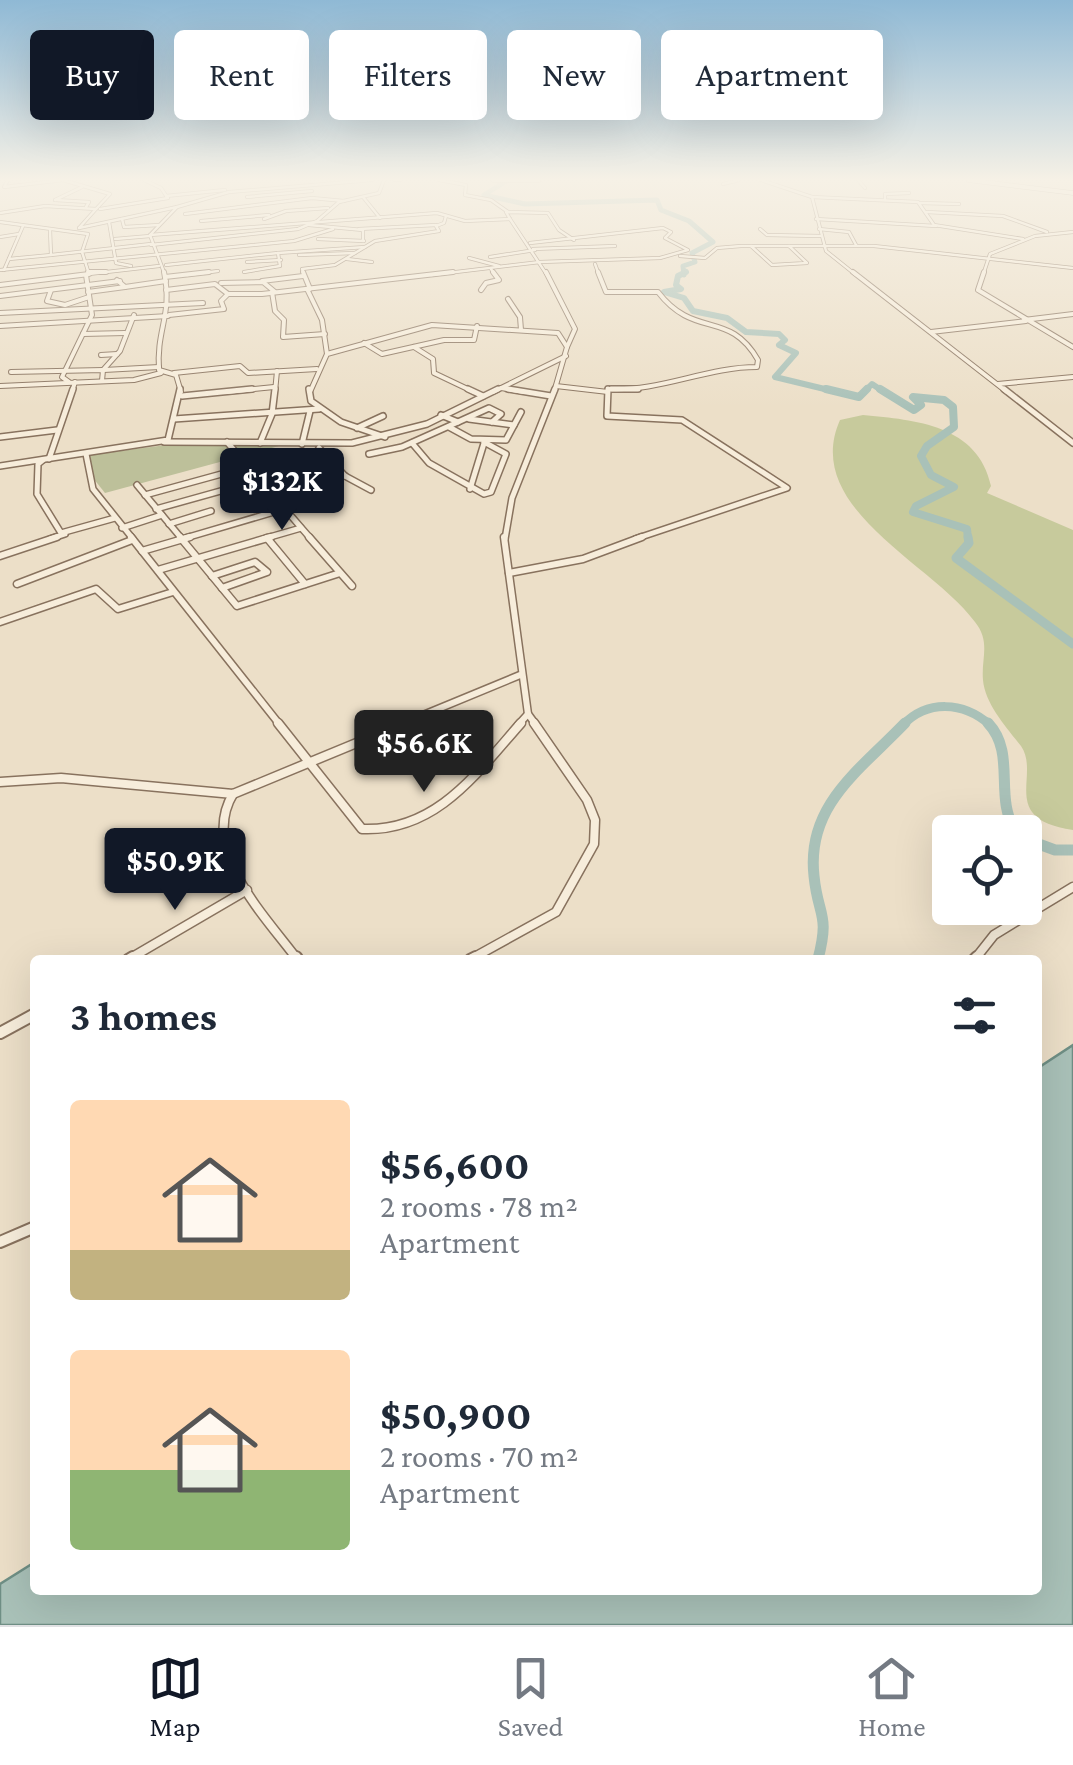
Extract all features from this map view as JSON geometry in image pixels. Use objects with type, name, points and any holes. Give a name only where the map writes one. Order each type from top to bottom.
[{"type":"street","points":[[0,258],[38,256]]},
{"type":"street","points":[[31,384],[63,373],[90,321],[92,310],[82,256]]},
{"type":"street","points":[[116,256],[117,264],[144,268]]},
{"type":"street","points":[[4,270],[155,256],[170,306],[157,342],[160,370]]},
{"type":"street","points":[[174,256],[176,263]]},
{"type":"street","points":[[217,256],[220,284],[228,294]]},
{"type":"street","points":[[166,265],[239,256],[247,262],[281,260]]},
{"type":"street","points":[[244,272],[278,266],[279,256]]},
{"type":"street","points":[[300,256],[324,334],[326,354],[308,393],[319,409],[385,438]]},
{"type":"street","points":[[347,259],[352,256]]},
{"type":"street","points":[[490,257],[497,256]]},
{"type":"street","points":[[479,955],[556,912],[594,844],[595,820],[588,800],[528,714],[518,679],[504,531],[574,340],[574,325],[537,256]]},
{"type":"street","points":[[0,326],[168,316],[224,308],[222,301],[228,294],[308,289],[540,262],[590,263],[663,256]]},
{"type":"street","points":[[761,256],[770,264],[808,263],[800,256]]},
{"type":"street","points":[[835,256],[1073,443]]},
{"type":"street","points":[[966,256],[1073,268]]},
{"type":"street","points":[[8,258],[0,284],[159,266]]},
{"type":"street","points":[[469,258],[503,267]]},
{"type":"street","points":[[990,258],[979,294],[1073,347]]},
{"type":"street","points":[[302,269],[347,259],[372,262]]},
{"type":"street","points":[[247,262],[244,272],[248,281]]},
{"type":"street","points":[[558,384],[608,389],[687,379],[732,365],[757,367],[758,360],[747,339],[726,327],[673,311],[658,292],[604,291],[602,271],[590,263]]},
{"type":"street","points":[[26,268],[27,292]]},
{"type":"street","points":[[481,290],[486,283],[499,280],[491,269]]},
{"type":"street","points":[[117,271],[125,286]]},
{"type":"street","points":[[0,296],[51,290],[88,291],[218,271]]},
{"type":"street","points":[[198,274],[200,286]]},
{"type":"street","points":[[424,275],[429,283]]},
{"type":"street","points":[[166,290],[303,276]]},
{"type":"street","points":[[51,290],[47,300],[63,305],[88,291],[120,281]]},
{"type":"street","points":[[258,282],[273,292]]},
{"type":"street","points":[[273,292],[275,311],[284,320],[282,336],[324,334]]},
{"type":"street","points":[[508,298],[520,318],[521,330]]},
{"type":"street","points":[[0,314],[203,304]]},
{"type":"street","points":[[102,381],[103,370],[117,354],[133,319],[144,307]]},
{"type":"street","points":[[930,332],[1073,314]]},
{"type":"street","points":[[326,354],[422,326],[550,332],[560,336],[567,351]]},
{"type":"street","points":[[364,343],[382,354],[474,340],[477,326]]},
{"type":"street","points":[[83,334],[125,333]]},
{"type":"street","points":[[414,347],[433,359],[434,373],[483,396]]},
{"type":"street","points":[[0,466],[164,442],[316,444],[385,438],[498,389],[567,351]]},
{"type":"street","points":[[102,356],[117,354]]},
{"type":"street","points":[[11,372],[174,373],[240,366],[248,373],[317,369]]},
{"type":"street","points":[[2,386],[102,381],[160,370]]},
{"type":"street","points":[[260,442],[272,414],[277,372]]},
{"type":"street","points":[[63,373],[72,382]]},
{"type":"street","points":[[164,442],[182,396],[174,373]]},
{"type":"street","points":[[2,386],[12,377],[26,374]]},
{"type":"street","points":[[998,384],[1073,377]]},
{"type":"street","points":[[65,534],[45,513],[37,494],[38,464],[46,459],[72,382]]},
{"type":"street","points":[[182,396],[274,386]]},
{"type":"street","points":[[498,389],[551,396]]},
{"type":"street","points":[[509,573],[583,559],[718,508],[787,488],[682,420],[607,416],[608,389]]},
{"type":"street","points":[[452,430],[458,422],[491,408],[501,414],[492,422]]},
{"type":"street","points":[[174,420],[319,409]]},
{"type":"street","points":[[302,444],[310,412]]},
{"type":"street","points":[[485,441],[509,439],[521,412]]},
{"type":"street","points":[[441,415],[458,422]]},
{"type":"street","points":[[357,428],[383,416]]},
{"type":"street","points":[[466,418],[514,425]]},
{"type":"street","points":[[0,436],[57,430]]},
{"type":"street","points":[[369,454],[452,430],[485,441],[506,454],[489,494],[470,488],[418,455],[412,443]]},
{"type":"street","points":[[470,488],[485,441]]},
{"type":"street","points":[[226,442],[352,586]]},
{"type":"street","points":[[316,444],[346,476],[371,490]]},
{"type":"street","points":[[322,452],[292,464],[346,476]]},
{"type":"street","points":[[86,454],[92,486],[122,528],[357,826],[365,830],[387,828],[446,804],[528,714]]},
{"type":"street","points":[[144,495],[247,467]]},
{"type":"street","points":[[453,477],[496,479]]},
{"type":"street","points":[[122,528],[260,480]]},
{"type":"street","points":[[136,485],[241,606],[340,573]]},
{"type":"street","points":[[230,506],[272,494]]},
{"type":"street","points":[[142,551],[284,509]]},
{"type":"street","points":[[169,524],[211,511]]},
{"type":"street","points":[[0,556],[115,518]]},
{"type":"street","points":[[158,570],[301,528]]},
{"type":"street","points":[[268,538],[305,584]]},
{"type":"street","points":[[17,584],[22,578],[132,540]]},
{"type":"street","points":[[212,576],[255,562],[267,572],[222,588]]},
{"type":"street","points":[[0,622],[96,589],[118,609],[173,592]]},
{"type":"street","points":[[0,782],[61,778],[233,794],[518,679]]},
{"type":"street","points":[[233,794],[224,805],[222,845],[247,890],[294,955]]},
{"type":"street","points":[[978,955],[994,935],[1073,887]]},
{"type":"street","points":[[137,955],[243,896],[247,890]]},
{"type":"street","points":[[0,1033],[30,1017]]},
{"type":"street","points":[[0,1242],[30,1229]]},
{"type":"green space","points":[[863,415],[904,420],[959,438],[984,466],[991,486],[987,493],[1073,530],[1073,830],[1050,824],[1029,806],[1026,757],[985,689],[980,629],[955,600],[854,507],[839,480],[833,452],[840,420]]},
{"type":"green space","points":[[189,442],[279,446],[105,493],[93,478],[90,455]]},
{"type":"shaded area","points":[[1073,1045],[1073,1625],[0,1625],[0,1584],[30,1565],[30,1595],[1042,1595],[1042,1065]]},
{"type":"waterway","points":[[684,273],[683,266],[695,262],[693,256]]},
{"type":"waterway","points":[[684,273],[678,276],[676,285],[681,289],[664,292],[684,298],[693,311],[727,318],[746,332],[779,334],[785,340],[779,345],[796,353],[775,377],[837,392]]},
{"type":"waterway","points":[[826,389],[859,397],[872,384],[884,392]]},
{"type":"waterway","points":[[880,389],[914,410],[921,405],[913,397],[944,400],[953,407],[954,427],[927,446],[921,456],[931,475],[954,487],[916,506],[913,512],[967,529],[968,539]]},
{"type":"waterway","points":[[968,537],[969,543],[956,558],[1073,644]]},
{"type":"waterway","points":[[903,725],[923,711],[945,707],[968,711],[989,724]]},
{"type":"waterway","points":[[819,955],[823,923],[814,876],[814,851],[819,829],[840,790],[905,723]]},
{"type":"waterway","points":[[989,724],[997,735],[1004,762],[1008,815]]},
{"type":"waterway","points":[[1042,845],[1073,850]]}]
